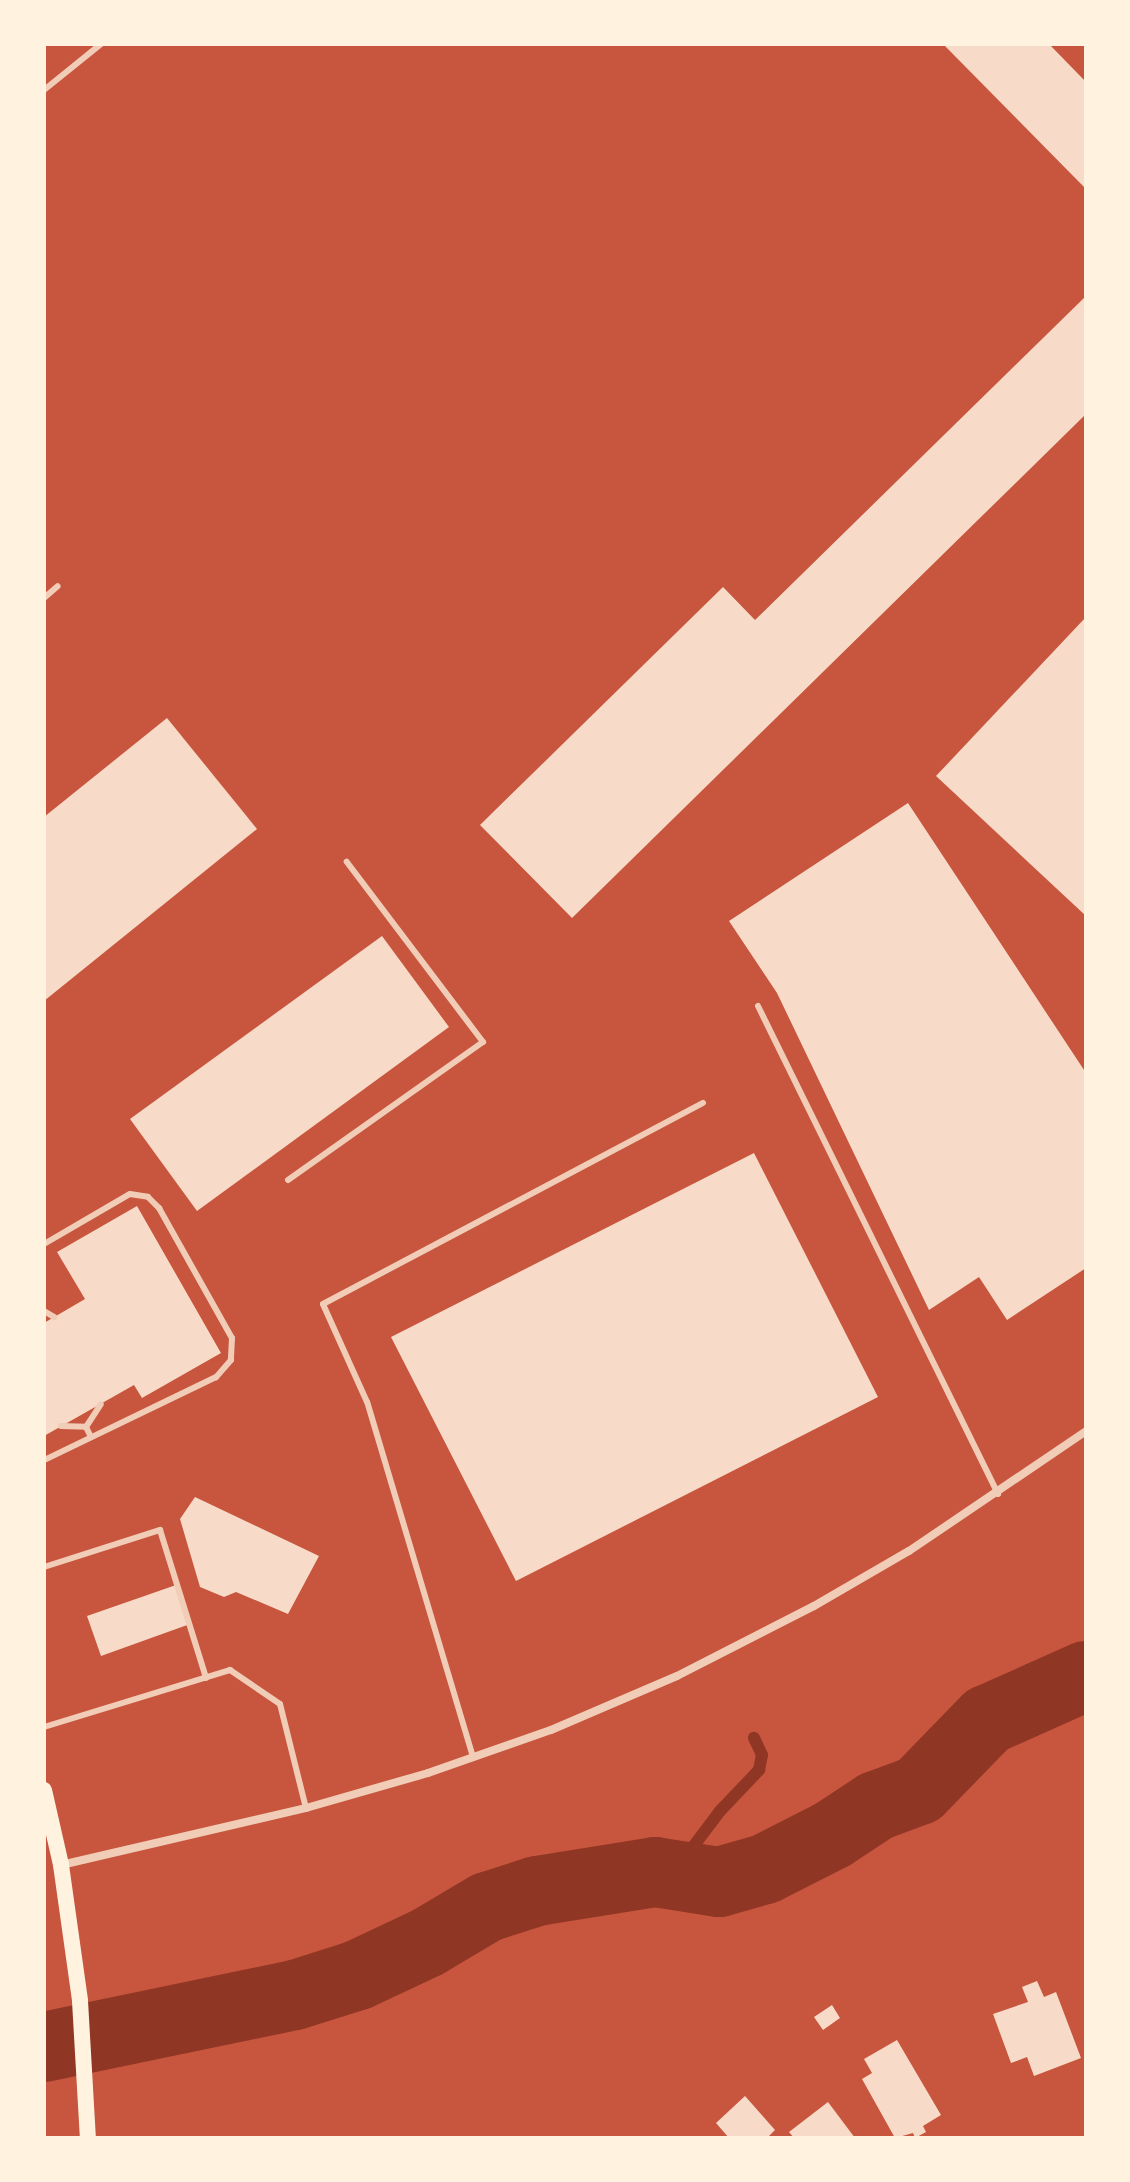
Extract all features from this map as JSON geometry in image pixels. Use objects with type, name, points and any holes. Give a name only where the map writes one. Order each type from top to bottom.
[{"type":"main road","points":[[44,1790],[61,1865],[80,2001],[88,2138]]},
{"type":"street","points":[[61,1865],[306,1808],[551,1730],[677,1676],[814,1606],[998,1494],[1086,1431]]},
{"type":"lane","points":[[84,44],[91,53]]},
{"type":"lane","points":[[44,90],[101,44]]},
{"type":"lane","points":[[44,598],[58,586]]},
{"type":"lane","points":[[288,1180],[483,1042],[347,862]]},
{"type":"lane","points":[[758,1006],[998,1494]]},
{"type":"lane","points":[[473,1757],[367,1402],[323,1304],[703,1103]]},
{"type":"lane","points":[[44,1244],[130,1194],[148,1197],[159,1208],[232,1338],[231,1360],[216,1377],[44,1460]]},
{"type":"lane","points":[[44,1311],[54,1317]]},
{"type":"lane","points":[[86,1427],[101,1404]]},
{"type":"lane","points":[[61,1426],[86,1427]]},
{"type":"lane","points":[[86,1427],[91,1437]]},
{"type":"lane","points":[[44,1567],[160,1530],[206,1678]]},
{"type":"lane","points":[[44,1727],[230,1670],[280,1704],[306,1808]]},
{"type":"building","points":[[943,44],[1049,44],[1086,82],[1086,189]]},
{"type":"building","points":[[1086,296],[1086,414],[572,918],[480,825],[723,587],[755,620]]},
{"type":"building","points":[[1086,617],[1086,916],[936,776]]},
{"type":"building","points":[[167,718],[257,829],[44,1001],[44,817]]},
{"type":"building","points":[[908,803],[1086,1073],[1086,1268],[1007,1320],[979,1277],[929,1310],[777,993],[729,921]]},
{"type":"building","points":[[382,936],[449,1027],[197,1211],[130,1119]]},
{"type":"building","points":[[754,1153],[878,1397],[516,1581],[391,1337]]},
{"type":"building","points":[[137,1206],[221,1353],[142,1398],[134,1385],[44,1436],[44,1323],[85,1299],[57,1252]]},
{"type":"building","points":[[195,1497],[319,1556],[288,1614],[236,1592],[224,1597],[200,1587],[180,1519]]},
{"type":"building","points":[[176,1585],[190,1624],[101,1656],[87,1616]]},
{"type":"building","points":[[1037,1981],[1044,1997],[1056,1992],[1081,2058],[1034,2076],[1027,2057],[1011,2063],[993,2014],[1028,2002],[1022,1987]]},
{"type":"building","points":[[832,2005],[840,2018],[823,2030],[814,2017]]},
{"type":"building","points":[[897,2040],[941,2115],[923,2126],[926,2132],[915,2138],[913,2133],[895,2138],[862,2079],[872,2073],[864,2059]]},
{"type":"building","points":[[745,2096],[775,2130],[767,2138],[729,2138],[716,2123]]},
{"type":"building","points":[[828,2102],[855,2138],[794,2138],[789,2132]]},
{"type":"waterway","points":[[44,2047],[295,1995],[358,1975],[428,1942],[487,1907],[537,1891],[655,1872],[719,1882],[765,1869],[832,1835],[876,1806],[919,1790],[987,1720],[1086,1676]]},
{"type":"waterway","points":[[671,1876],[720,1811],[759,1770],[762,1755],[754,1738]]}]
